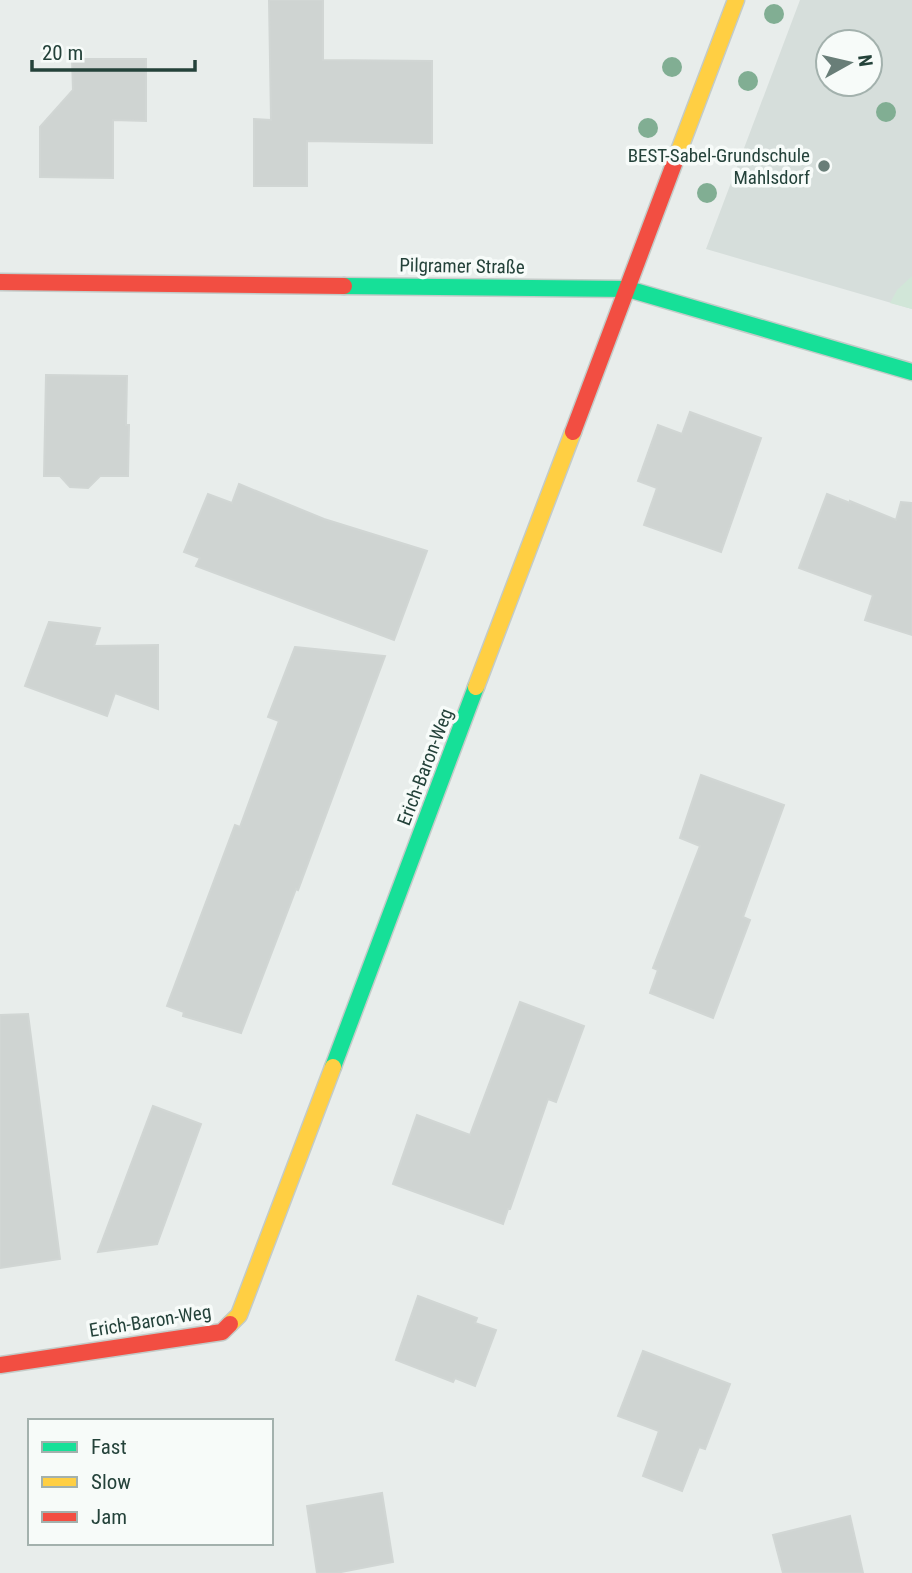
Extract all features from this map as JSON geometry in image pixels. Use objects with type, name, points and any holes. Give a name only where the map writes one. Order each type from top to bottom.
[{"type":"street","name":"Erich-Baron-Weg","points":[[0,1364],[222,1332],[239,1315],[736,0]]},
{"type":"street","name":"Pilgramer Straße","points":[[0,282],[628,289],[912,372]]},
{"type":"shaded area","name":"BEST-Sabel-Grundschule Mahlsdorf","points":[[800,0],[912,0],[912,309],[706,249]]},
{"type":"green space","points":[[912,276],[912,309],[890,303],[897,290]]},
{"type":"building","points":[[269,0],[323,0],[323,60],[432,61],[432,143],[307,141],[307,186],[254,186],[254,119],[271,120]]},
{"type":"building","points":[[72,59],[146,59],[146,121],[113,120],[113,178],[40,177],[40,127],[73,90]]},
{"type":"building","points":[[46,375],[127,376],[128,476],[100,476],[88,488],[70,487],[60,476],[44,476]]},
{"type":"building","points":[[690,412],[761,438],[721,552],[644,525],[657,488],[638,481],[658,425],[682,434]]},
{"type":"building","points":[[239,484],[324,519],[427,551],[394,640],[196,566],[200,558],[184,552],[208,494],[232,503]]},
{"type":"building","points":[[827,494],[896,520],[901,502],[912,503],[912,635],[865,620],[873,595],[799,568]]},
{"type":"building","points":[[49,622],[100,628],[94,646],[158,645],[158,709],[115,693],[107,716],[25,686]]},
{"type":"building","points":[[295,647],[385,656],[298,890],[296,889],[241,1033],[183,1016],[184,1012],[167,1006],[235,825],[240,827],[279,721],[268,717]]},
{"type":"building","points":[[701,775],[784,805],[743,917],[750,920],[713,1018],[650,993],[658,970],[653,968],[700,846],[680,838]]},
{"type":"building","points":[[520,1002],[584,1026],[556,1102],[548,1099],[503,1224],[393,1184],[417,1115],[470,1135]]},
{"type":"building","points":[[28,1014],[60,1259],[0,1268],[0,1015]]},
{"type":"building","points":[[153,1106],[201,1124],[157,1244],[98,1252]]},
{"type":"building","points":[[418,1296],[477,1318],[475,1323],[496,1330],[475,1386],[455,1378],[453,1382],[396,1360]]},
{"type":"building","points":[[643,1351],[730,1384],[705,1449],[699,1447],[682,1491],[643,1476],[659,1431],[618,1416]]},
{"type":"building","points":[[382,1493],[393,1562],[336,1573],[317,1573],[307,1506]]},
{"type":"building","points":[[850,1516],[863,1573],[783,1573],[773,1535]]},
{"type":"traffic: fast","points":[[344,286],[628,289],[912,372]]},
{"type":"traffic: fast","points":[[333,1067],[476,687]]},
{"type":"traffic: slow","points":[[677,156],[736,0]]},
{"type":"traffic: slow","points":[[476,687],[573,432]]},
{"type":"traffic: slow","points":[[230,1324],[239,1315],[333,1067]]},
{"type":"traffic: jam","points":[[573,432],[677,156]]},
{"type":"traffic: jam","points":[[0,282],[344,286]]},
{"type":"traffic: jam","points":[[0,1365],[222,1332],[230,1324]]},
{"type":"place","name":"BEST-Sabel-Grundschule Mahlsdorf","points":[[824,166]]}]
